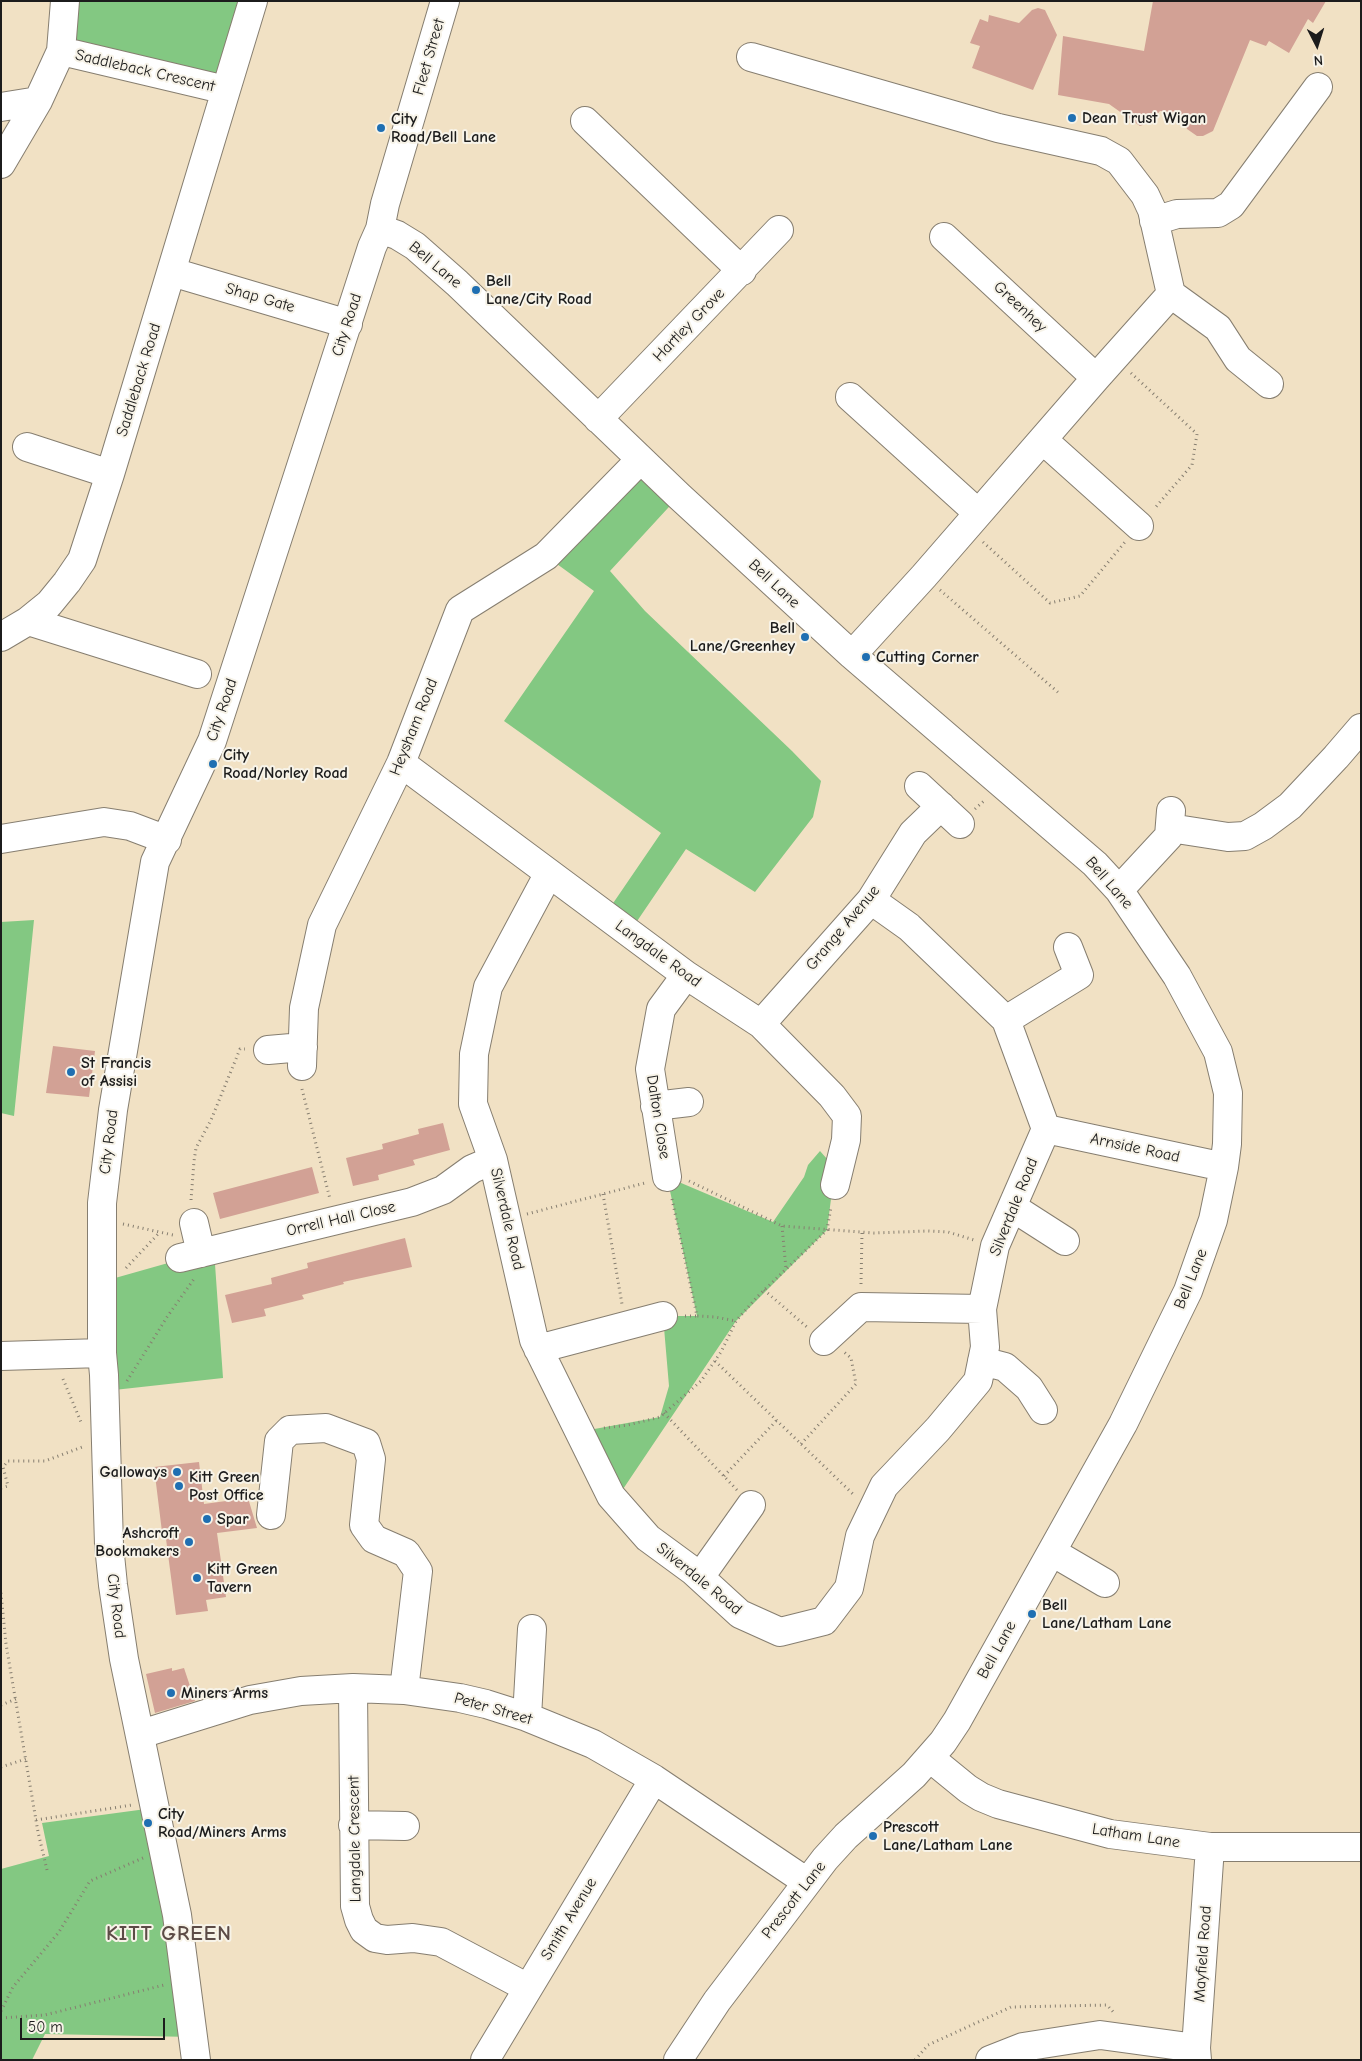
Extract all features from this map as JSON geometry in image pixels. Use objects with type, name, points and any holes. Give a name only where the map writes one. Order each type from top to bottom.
[{"type":"street","points":[[1,164],[38,101],[60,51],[65,1]]},
{"type":"street","name":"Saddleback Crescent","points":[[60,51],[226,90],[253,1]]},
{"type":"street","name":"Fleet Street","points":[[380,229],[385,204],[445,1]]},
{"type":"street","points":[[751,57],[998,128],[1101,151],[1119,161],[1145,195],[1153,215],[1172,294],[1218,328],[1238,359],[1269,384]]},
{"type":"street","points":[[1153,215],[1218,214],[1231,204],[1318,87]]},
{"type":"street","name":"Saddleback Road","points":[[1,638],[28,621],[49,604],[82,560],[172,272],[226,90]]},
{"type":"street","points":[[1,107],[38,101]]},
{"type":"street","points":[[585,121],[742,271]]},
{"type":"street","name":"City Road","points":[[196,2060],[177,1915],[124,1660],[113,1585],[109,1544],[105,1383],[102,1353],[101,1219],[114,1110],[156,862],[212,741],[372,247],[380,229]]},
{"type":"street","name":"Bell Lane","points":[[380,229],[397,235],[415,246],[457,283],[640,460],[852,655],[1001,784],[1072,842],[1119,890],[1177,976],[1218,1052],[1228,1093],[1228,1144],[1213,1220],[1188,1291],[1123,1424],[957,1721],[930,1758]]},
{"type":"street","name":"Hartley Grove","points":[[598,419],[742,271],[779,230]]},
{"type":"street","name":"Greenhey","points":[[944,237],[1096,378]]},
{"type":"street","name":"Shap Gate","points":[[172,272],[348,324]]},
{"type":"street","points":[[852,655],[1172,294]]},
{"type":"street","points":[[850,397],[978,513]]},
{"type":"street","points":[[1043,440],[1139,526]]},
{"type":"street","points":[[27,447],[110,474]]},
{"type":"street","name":"Heysham Road","points":[[302,1057],[304,1008],[322,925],[401,763],[460,610],[546,556],[640,460]]},
{"type":"street","points":[[28,621],[197,674]]},
{"type":"street","points":[[1119,890],[1169,836],[1170,818],[1203,832],[1228,837],[1245,836],[1263,826],[1290,806],[1361,728]]},
{"type":"street","name":"Langdale Road","points":[[401,763],[686,976],[761,1024],[832,1096],[847,1116],[846,1140],[835,1184]]},
{"type":"street","points":[[919,786],[951,815]]},
{"type":"street","name":"Grange Avenue","points":[[761,1024],[871,900],[913,833],[951,815]]},
{"type":"street","points":[[1,839],[104,822],[130,826],[167,840]]},
{"type":"street","name":"Silverdale Road","points":[[549,873],[488,987],[474,1054],[473,1104],[493,1160],[534,1340],[611,1496],[648,1538],[700,1577],[740,1614],[780,1632],[824,1621],[850,1588],[860,1536],[884,1486],[938,1429],[978,1381],[985,1347],[982,1309],[995,1246],[1046,1129]]},
{"type":"street","points":[[871,900],[909,927],[1006,1020],[1046,1129]]},
{"type":"street","points":[[1006,1020],[1079,975],[1068,947]]},
{"type":"street","name":"Dalton Close","points":[[667,1177],[650,1069],[661,1009],[686,976]]},
{"type":"street","points":[[268,1050],[302,1057]]},
{"type":"street","points":[[655,1106],[689,1102]]},
{"type":"street","name":"Arnside Road","points":[[1046,1129],[1224,1167]]},
{"type":"street","name":"Orrell Hall Close","points":[[198,1245],[336,1220],[412,1202],[444,1190],[472,1169],[493,1160]]},
{"type":"street","points":[[1012,1207],[1066,1241]]},
{"type":"street","points":[[826,1339],[860,1307],[982,1309]]},
{"type":"street","points":[[538,1349],[663,1316]]},
{"type":"street","points":[[1,1356],[102,1353]]},
{"type":"street","points":[[982,1361],[1005,1367],[1029,1388],[1043,1410]]},
{"type":"street","points":[[271,1515],[279,1441],[290,1430],[326,1428],[366,1443],[371,1459],[364,1525],[374,1540],[406,1553],[418,1571],[404,1690]]},
{"type":"street","points":[[700,1577],[751,1505]]},
{"type":"street","points":[[1052,1552],[1105,1583]]},
{"type":"street","points":[[527,1717],[532,1629]]},
{"type":"street","name":"Peter Street","points":[[140,1734],[250,1700],[276,1694],[353,1688],[404,1690],[468,1700],[527,1717],[593,1744],[654,1780],[807,1882]]},
{"type":"street","name":"Langdale Crescent","points":[[353,1688],[355,1906],[364,1930],[375,1938],[387,1940],[413,1938],[441,1942],[528,1988]]},
{"type":"street","name":"Latham Lane","points":[[930,1758],[968,1789],[998,1804],[1110,1834],[1210,1847],[1361,1847]]},
{"type":"street","name":"Prescott Lane","points":[[678,2060],[717,2001],[807,1882],[846,1836],[908,1782],[930,1758]]},
{"type":"street","name":"Smith Avenue","points":[[484,2060],[654,1780]]},
{"type":"street","points":[[353,1825],[405,1826]]},
{"type":"street","name":"Mayfield Road","points":[[1196,2054],[1210,1847]]},
{"type":"street","points":[[990,2060],[1023,2047],[1100,2035],[1135,2040],[1196,2054]]},
{"type":"path","points":[[924,576],[1060,694]]},
{"type":"path","points":[[951,815],[1001,784]]},
{"type":"path","points":[[126,1384],[167,1317],[198,1245],[191,1210],[196,1148],[211,1120],[240,1049],[268,1050]]},
{"type":"path","points":[[302,1057],[302,1089],[336,1220]]},
{"type":"path","points":[[667,1177],[697,1316],[736,1321]]},
{"type":"path","points":[[507,1219],[667,1177],[685,1179],[782,1226],[862,1232],[926,1230],[948,1232],[995,1246]]},
{"type":"path","points":[[578,1432],[628,1425],[660,1417],[701,1381],[721,1352],[736,1321],[764,1290],[827,1230],[835,1184]]},
{"type":"path","points":[[603,1194],[626,1326]]},
{"type":"path","points":[[101,1219],[159,1232],[198,1245]]},
{"type":"path","points":[[782,1226],[786,1269]]},
{"type":"path","points":[[101,1282],[122,1273],[159,1232]]},
{"type":"path","points":[[860,1307],[862,1232]]},
{"type":"path","points":[[764,1290],[850,1358],[856,1384],[801,1444]]},
{"type":"path","points":[[715,1361],[872,1512]]},
{"type":"path","points":[[63,1379],[84,1427]]},
{"type":"path","points":[[664,1413],[751,1505]]},
{"type":"path","points":[[724,1476],[776,1420]]},
{"type":"path","points":[[1,1488],[8,1486],[3,1467],[8,1461],[45,1461],[91,1444]]},
{"type":"path","points":[[1,1593],[3,1626],[36,1820],[47,1870]]},
{"type":"path","points":[[1,1705],[16,1699]]},
{"type":"path","points":[[1,1768],[26,1759]]},
{"type":"path","points":[[36,1820],[154,1802]]},
{"type":"path","points":[[1,2011],[13,1987],[60,1932],[90,1881],[164,1848]]},
{"type":"path","points":[[1,2018],[44,2015],[186,1979]]},
{"type":"path","points":[[915,2060],[928,2045],[1011,2007],[1107,2005],[1135,2040]]},
{"type":"green space","points":[[73,1],[252,1],[229,80],[76,55]]},
{"type":"green space","points":[[640,460],[679,496],[610,571],[645,611],[821,781],[813,817],[755,892],[686,849],[629,933],[605,915],[661,833],[504,721],[594,591],[546,556]]},
{"type":"green space","points":[[34,920],[14,1116],[1,1113],[1,922]]},
{"type":"green space","points":[[820,1151],[835,1168],[827,1230],[736,1321],[615,1501],[578,1432],[660,1417],[669,1386],[663,1316],[697,1316],[667,1177],[773,1222],[804,1177],[808,1165]]},
{"type":"green space","points":[[214,1250],[223,1378],[105,1391],[101,1282]]},
{"type":"green space","points":[[146,1809],[193,2037],[45,2034],[32,2060],[1,2060],[1,1869],[49,1856],[42,1823]]},
{"type":"building","points":[[1153,1],[1326,1],[1313,23],[1308,19],[1289,53],[1269,41],[1266,46],[1250,40],[1213,131],[1203,136],[1197,136],[1187,129],[1182,115],[1160,111],[1150,122],[1140,126],[1109,104],[1058,95],[1063,36],[1144,51]]},
{"type":"building","points":[[1038,8],[1045,10],[1057,35],[1033,90],[972,68],[980,46],[970,43],[980,19],[988,22],[989,15],[1019,23],[1032,10]]},
{"type":"building","name":"St Francis of Assisi","points":[[53,1046],[95,1051],[89,1097],[46,1093]]},
{"type":"building","points":[[443,1123],[450,1150],[413,1160],[415,1165],[378,1175],[379,1180],[353,1186],[346,1158],[383,1149],[382,1144],[419,1134],[418,1129]]},
{"type":"building","points":[[312,1167],[319,1193],[220,1219],[213,1193]]},
{"type":"building","points":[[405,1238],[412,1267],[343,1282],[344,1284],[302,1295],[304,1299],[264,1309],[266,1316],[232,1323],[225,1295],[272,1284],[271,1278],[308,1268],[307,1263]]},
{"type":"building","points":[[199,1462],[204,1504],[248,1498],[257,1528],[217,1533],[226,1597],[206,1600],[208,1611],[176,1615],[166,1539],[163,1540],[154,1467]]},
{"type":"building","name":"Miners Arms","points":[[172,1668],[172,1671],[184,1668],[195,1701],[155,1713],[146,1674]]},
{"type":"place","name":"Dean Trust Wigan","points":[[1072,118]]},
{"type":"place","name":"City Road/Bell Lane","points":[[381,128]]},
{"type":"place","name":"Bell Lane/City Road","points":[[476,290]]},
{"type":"place","name":"Bell Lane/Greenhey","points":[[805,637]]},
{"type":"place","name":"Cutting Corner","points":[[866,657]]},
{"type":"place","name":"City Road/Norley Road","points":[[213,764]]},
{"type":"place","name":"St Francis of Assisi","points":[[71,1072]]},
{"type":"place","name":"Galloways","points":[[177,1472]]},
{"type":"place","name":"Kitt Green Post Office","points":[[179,1486]]},
{"type":"place","name":"Spar","points":[[207,1519]]},
{"type":"place","name":"Ashcroft Bookmakers","points":[[189,1542]]},
{"type":"place","name":"Kitt Green Tavern","points":[[197,1578]]},
{"type":"place","name":"Bell Lane/Latham Lane","points":[[1032,1614]]},
{"type":"place","name":"Miners Arms","points":[[171,1693]]},
{"type":"place","name":"City Road/Miners Arms","points":[[148,1823]]},
{"type":"place","name":"Prescott Lane/Latham Lane","points":[[873,1836]]},
{"type":"district","name":"KITT GREEN","points":[[169,1934]]}]
